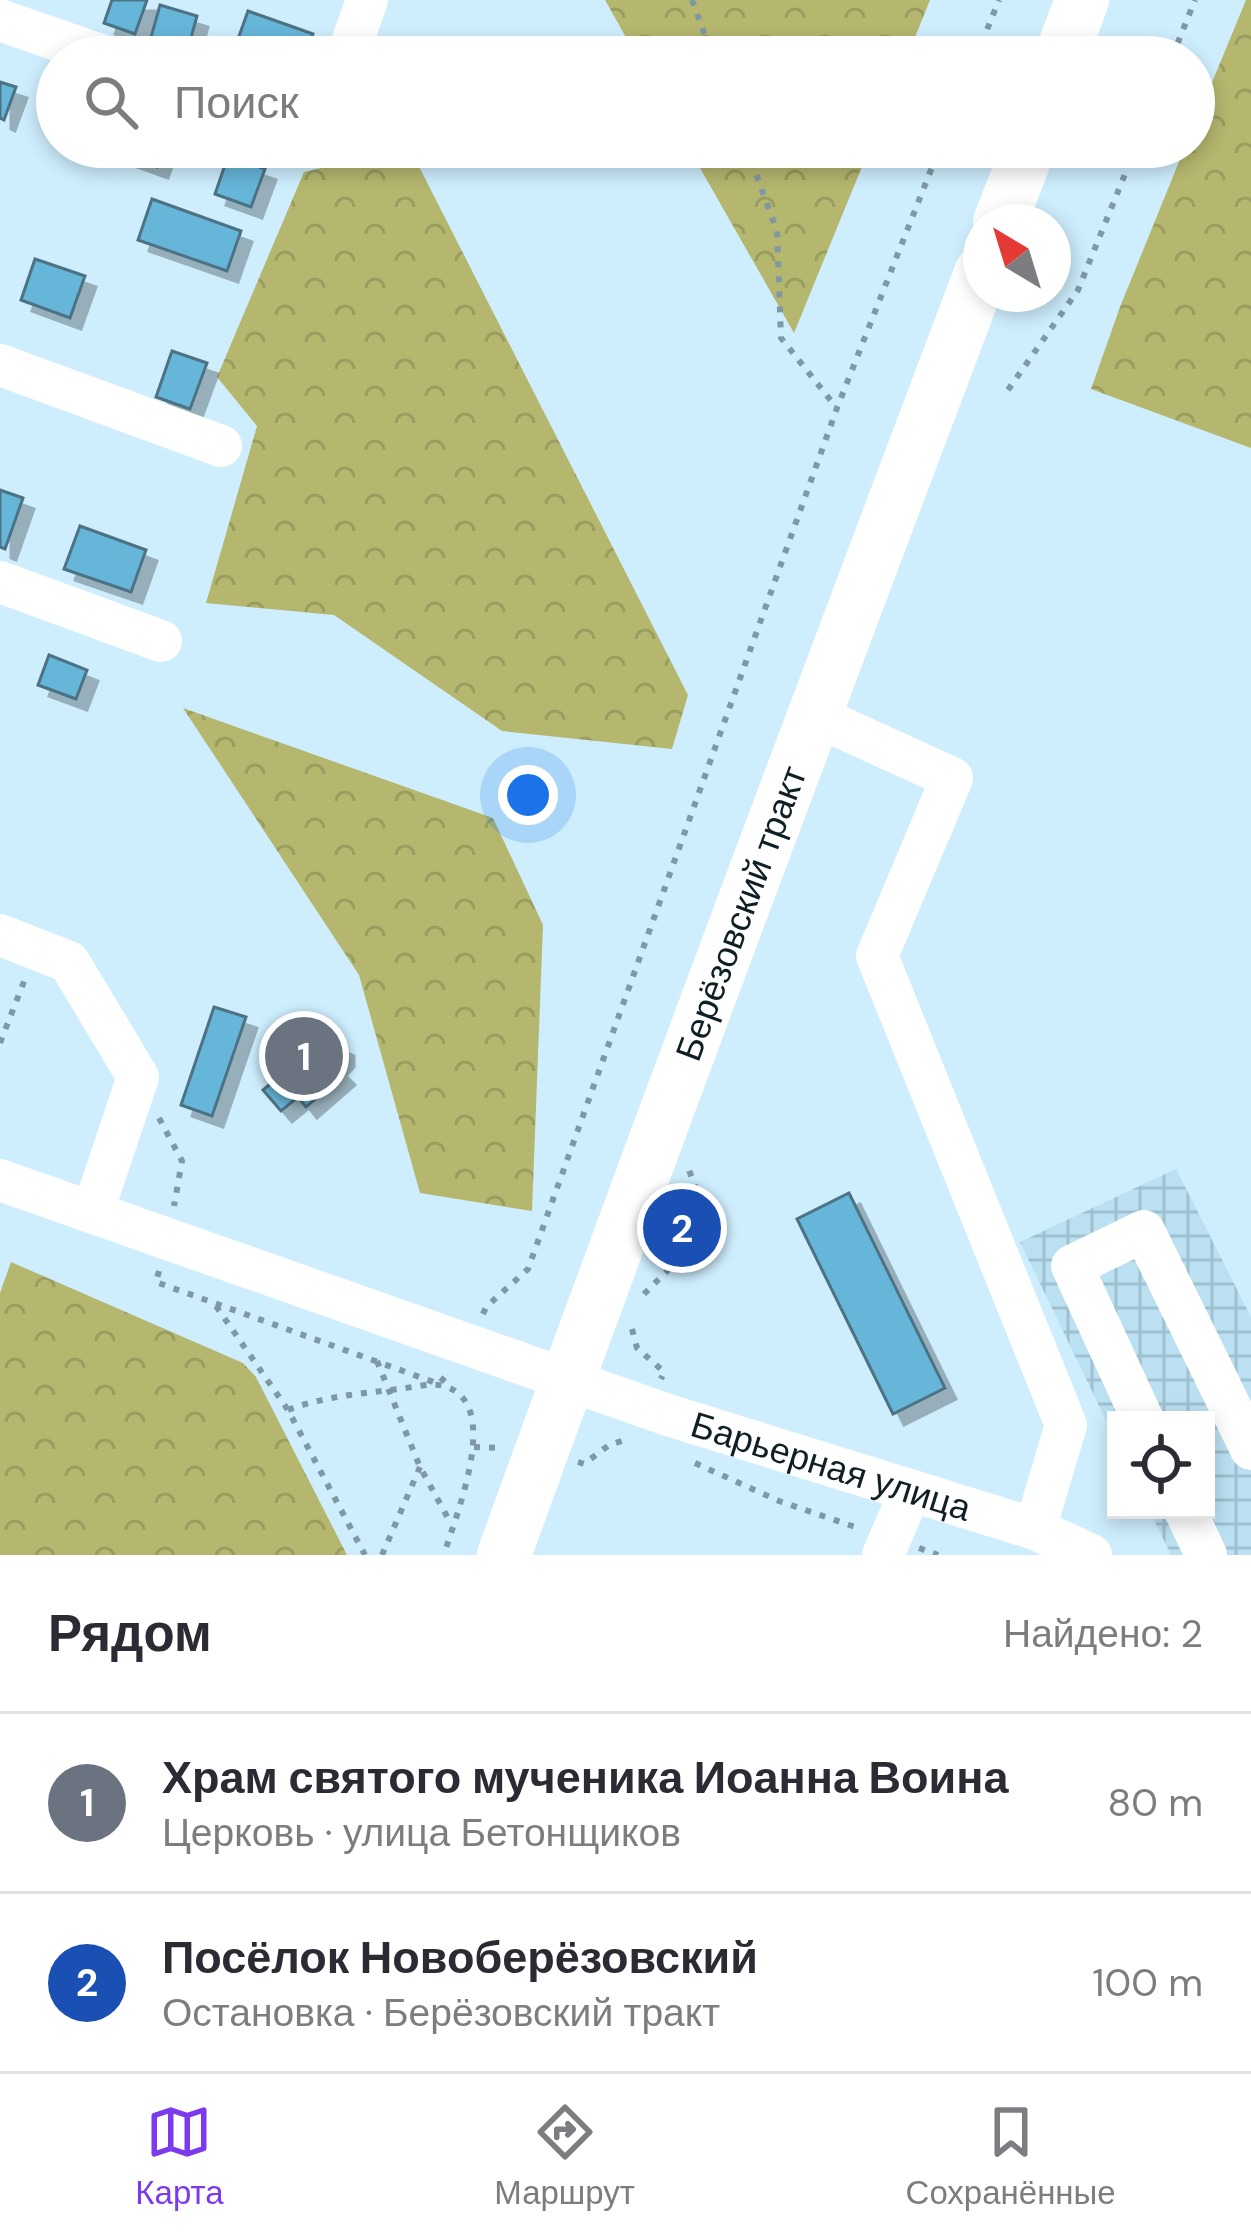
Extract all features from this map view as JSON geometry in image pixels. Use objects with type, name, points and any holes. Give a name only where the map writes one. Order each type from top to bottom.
[{"type":"main road","points":[[1069,36],[1082,0]]},
{"type":"main road","points":[[1007,204],[1021,168]]},
{"type":"main road","name":"Берёзовский тракт","points":[[504,1555],[692,1039],[966,312]]},
{"type":"street","points":[[354,36],[367,0]]},
{"type":"street","points":[[0,20],[46,36]]},
{"type":"street","points":[[0,365],[221,446]]},
{"type":"street","points":[[0,582],[161,641]]},
{"type":"street","points":[[814,715],[952,778],[877,956],[1066,1425],[1035,1529]]},
{"type":"street","points":[[18,942],[69,962],[138,1077],[93,1211]]},
{"type":"street","name":"Барьерная улица","points":[[0,1180],[668,1415],[1035,1529],[1091,1555]]},
{"type":"street","points":[[1140,1411],[1072,1266],[1144,1231],[1251,1450]]},
{"type":"street","points":[[888,1547],[911,1490]]},
{"type":"street","points":[[1189,1519],[1206,1555]]},
{"type":"path","points":[[692,0],[705,36]]},
{"type":"path","points":[[984,36],[998,0]]},
{"type":"path","points":[[1180,36],[1195,0]]},
{"type":"path","points":[[754,168],[778,231],[782,338],[837,408]]},
{"type":"path","points":[[528,1269],[837,408],[932,168]]},
{"type":"path","points":[[1008,390],[1078,290],[1127,168]]},
{"type":"path","points":[[0,1043],[18,942]]},
{"type":"path","points":[[138,1077],[182,1161],[170,1237]]},
{"type":"path","points":[[643,1295],[672,1266],[698,1194],[688,1172],[694,1154]]},
{"type":"path","points":[[216,1305],[289,1410],[365,1555]]},
{"type":"path","points":[[377,1361],[420,1467],[449,1520]]},
{"type":"path","points":[[289,1410],[346,1393],[440,1384],[456,1391],[474,1425],[474,1447],[444,1555]]},
{"type":"path","points":[[689,1461],[888,1547],[938,1555]]},
{"type":"path","points":[[382,1555],[420,1467]]},
{"type":"shaded area","points":[[1176,1169],[1251,1317],[1251,1555],[1171,1555],[1153,1519],[1215,1519],[1215,1411],[1107,1411],[1107,1422],[1020,1242]]},
{"type":"green space","points":[[605,0],[930,0],[915,36],[625,36]]},
{"type":"green space","points":[[1246,0],[1251,0],[1251,448],[1091,389],[1176,168],[1215,168],[1215,75]]},
{"type":"green space","points":[[420,168],[688,695],[672,749],[502,731],[334,615],[206,603],[257,426],[217,377],[304,172]]},
{"type":"green space","points":[[700,168],[861,168],[794,333]]},
{"type":"green space","points":[[183,708],[493,818],[543,925],[532,1211],[420,1193],[359,975]]},
{"type":"green space","points":[[11,1262],[243,1363],[256,1377],[347,1555],[0,1555],[0,1293]]},
{"type":"building","points":[[112,0],[147,0],[135,34],[104,23]]},
{"type":"building","points":[[160,5],[197,16],[192,36],[151,36]]},
{"type":"building","points":[[248,11],[313,34],[312,36],[239,36]]},
{"type":"building","points":[[0,82],[16,87],[4,120],[0,118]]},
{"type":"building","points":[[224,168],[265,169],[251,207],[215,194]]},
{"type":"building","points":[[152,199],[241,231],[227,271],[138,240]]},
{"type":"building","points":[[35,259],[85,276],[70,318],[21,300]]},
{"type":"building","points":[[172,351],[207,363],[190,409],[156,397]]},
{"type":"building","points":[[0,490],[23,498],[5,549],[0,547]]},
{"type":"building","points":[[80,526],[146,550],[131,592],[64,569]]},
{"type":"building","points":[[49,655],[87,670],[76,699],[38,685]]},
{"type":"building","points":[[214,1007],[246,1017],[212,1116],[181,1105]]},
{"type":"building","points":[[309,1034],[319,1045],[329,1039],[343,1045],[343,1056],[335,1065],[344,1074],[306,1107],[298,1097],[281,1111],[263,1090],[280,1076],[272,1066]]},
{"type":"building","points":[[849,1193],[945,1388],[893,1414],[797,1219]]},
{"type":"place","name":"Храм святого мученика Иоанна Воина","points":[[304,1056]]},
{"type":"place","name":"Посёлок Новоберёзовский","points":[[682,1228]]}]
